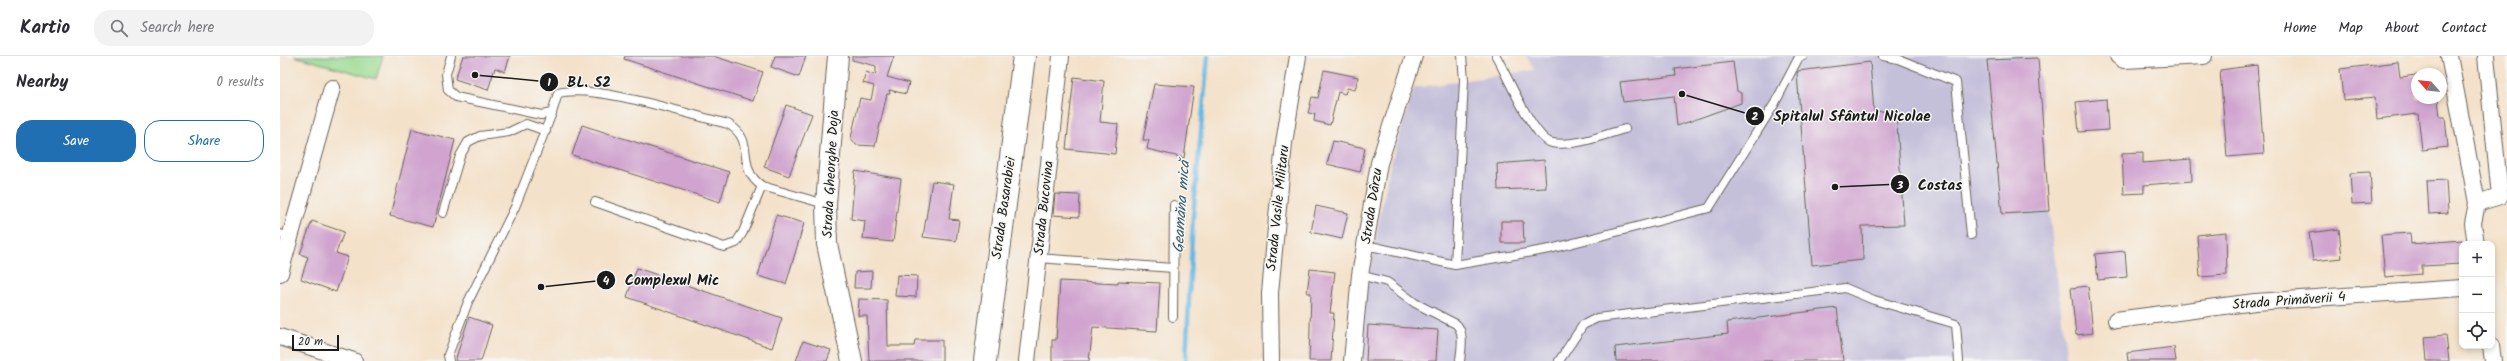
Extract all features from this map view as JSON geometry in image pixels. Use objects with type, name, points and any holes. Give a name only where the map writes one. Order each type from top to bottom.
[{"type":"main road","name":"Strada Basarabiei","points":[[984,361],[1024,56]]},
{"type":"street","name":"Strada Gheorghe Doja","points":[[838,56],[826,204],[827,244],[852,361]]},
{"type":"street","name":"Strada Bucovina","points":[[1027,361],[1061,56]]},
{"type":"street","name":"Strada Vasile Militaru","points":[[1271,361],[1270,293],[1284,143],[1298,56]]},
{"type":"street","name":"Strada Dârzu","points":[[1352,361],[1360,275],[1366,247],[1379,163],[1414,56]]},
{"type":"street","points":[[2118,56],[2124,60],[2204,56]]},
{"type":"street","points":[[2449,56],[2477,203],[2473,223],[2476,241]]},
{"type":"street","points":[[2477,203],[2504,197],[2486,56]]},
{"type":"street","points":[[280,273],[285,235],[332,88]]},
{"type":"street","name":"Strada Primăverii 4","points":[[2116,320],[2255,302],[2459,288]]},
{"type":"street","points":[[280,337],[354,361]]},
{"type":"street","points":[[2491,349],[2493,361]]},
{"type":"lane","points":[[451,56],[446,74],[448,90],[456,97],[541,115],[552,113]]},
{"type":"lane","points":[[1455,265],[1464,80],[1462,56]]},
{"type":"lane","points":[[1496,56],[1537,131],[1551,143],[1572,143],[1625,129]]},
{"type":"lane","points":[[1366,247],[1375,247],[1455,265],[1550,249],[1709,208],[1775,103],[1799,57],[1803,56]]},
{"type":"lane","points":[[1883,56],[1898,59],[1956,82],[1971,235]]},
{"type":"lane","points":[[449,361],[448,355],[468,302],[515,207],[546,130],[558,93],[576,90],[610,95],[728,124],[739,130],[744,140],[747,171],[753,180],[762,186],[826,204]]},
{"type":"lane","points":[[443,214],[460,156],[468,142],[480,136],[509,132],[526,124],[546,130]]},
{"type":"lane","points":[[595,202],[724,247],[736,243],[743,232],[762,186]]},
{"type":"lane","points":[[1173,317],[1174,205]]},
{"type":"lane","points":[[1038,258],[1173,268]]},
{"type":"lane","points":[[1360,275],[1387,282],[1415,303],[1456,324],[1459,327],[1461,336],[1460,361]]},
{"type":"lane","points":[[1559,361],[1583,325],[1597,318],[1845,288],[1874,300],[1956,324],[1959,361]]},
{"type":"shaded area","points":[[1526,56],[2038,56],[2049,211],[2067,361],[1359,361],[1364,298],[1389,170],[1414,88],[1535,70]]},
{"type":"green space","points":[[294,56],[383,56],[376,79]]},
{"type":"building","points":[[463,56],[510,56],[505,72],[495,68],[488,90],[455,79]]},
{"type":"building","points":[[625,56],[713,56],[763,72],[753,101],[624,59]]},
{"type":"building","points":[[775,56],[806,56],[799,77],[771,67]]},
{"type":"building","points":[[852,56],[894,56],[887,77],[909,83],[906,94],[889,90],[890,94],[887,94],[875,146],[856,145],[851,138],[860,98],[871,100],[874,86],[863,83],[866,72],[875,75],[876,72],[876,66],[852,60]]},
{"type":"building","points":[[2038,58],[2049,211],[2002,214],[1987,60]]},
{"type":"building","points":[[1733,62],[1737,91],[1741,93],[1741,103],[1677,126],[1674,96],[1623,102],[1620,82],[1676,76],[1675,69]]},
{"type":"building","points":[[1870,62],[1874,112],[1896,110],[1904,225],[1862,226],[1863,260],[1812,265],[1797,74],[1798,71]]},
{"type":"building","points":[[2398,62],[2400,77],[2411,76],[2411,104],[2439,104],[2440,117],[2445,117],[2448,147],[2422,150],[2418,114],[2377,119],[2375,97],[2343,100],[2340,69]]},
{"type":"building","points":[[2257,65],[2264,154],[2227,157],[2220,70]]},
{"type":"building","points":[[1324,70],[1358,77],[1355,90],[1347,88],[1345,94],[1338,92],[1330,125],[1314,121],[1315,114],[1308,113],[1312,97],[1318,98]]},
{"type":"building","points":[[1074,77],[1104,81],[1100,122],[1118,124],[1115,154],[1066,149]]},
{"type":"building","points":[[1154,84],[1194,87],[1184,158],[1147,149],[1149,140],[1143,140]]},
{"type":"building","points":[[2106,99],[2108,130],[2079,132],[2076,102]]},
{"type":"building","points":[[786,105],[812,114],[789,176],[764,167]]},
{"type":"building","points":[[582,125],[729,172],[720,202],[572,155]]},
{"type":"building","points":[[412,129],[455,140],[433,227],[390,216]]},
{"type":"building","points":[[1333,141],[1365,148],[1360,172],[1327,164]]},
{"type":"building","points":[[2143,152],[2143,163],[2191,159],[2192,181],[2144,185],[2144,193],[2124,194],[2122,153]]},
{"type":"building","points":[[1544,160],[1546,188],[1498,190],[1497,164]]},
{"type":"building","points":[[855,171],[901,179],[893,242],[863,239],[865,221],[851,219]]},
{"type":"building","points":[[2370,172],[2372,203],[2352,204],[2350,173]]},
{"type":"building","points":[[2446,180],[2448,213],[2429,214],[2427,181]]},
{"type":"building","points":[[932,181],[954,184],[949,219],[959,220],[956,241],[923,237]]},
{"type":"building","points":[[1055,194],[1080,195],[1079,217],[1053,215]]},
{"type":"building","points":[[1316,206],[1348,213],[1342,239],[1311,232]]},
{"type":"building","points":[[776,215],[804,223],[786,284],[758,276]]},
{"type":"building","points":[[312,221],[344,232],[336,253],[348,257],[336,292],[301,279],[308,257],[300,254]]},
{"type":"building","points":[[1501,221],[1523,221],[1524,243],[1501,243]]},
{"type":"building","points":[[2339,229],[2342,258],[2313,261],[2309,233]]},
{"type":"building","points":[[2226,232],[2227,275],[2200,277],[2197,235]]},
{"type":"building","points":[[2410,233],[2411,244],[2462,240],[2459,241],[2459,264],[2422,266],[2422,274],[2385,277],[2381,235]]},
{"type":"building","points":[[2125,251],[2127,277],[2098,280],[2095,254]]},
{"type":"building","points":[[637,268],[782,318],[772,348],[627,297]]},
{"type":"building","points":[[1310,269],[1335,272],[1330,313],[1334,313],[1331,361],[1309,361],[1311,293],[1307,293]]},
{"type":"building","points":[[872,271],[871,288],[854,288],[855,272]]},
{"type":"building","points":[[897,275],[917,276],[916,297],[895,296]]},
{"type":"building","points":[[1060,281],[1118,284],[1118,281],[1160,283],[1157,331],[1093,327],[1089,361],[1052,361],[1052,340],[1056,340]]},
{"type":"building","points":[[2088,286],[2093,333],[2076,335],[2071,288]]},
{"type":"building","points":[[859,299],[887,300],[888,346],[914,346],[915,340],[942,340],[942,361],[869,361],[867,316],[858,316]]},
{"type":"building","points":[[1837,308],[1843,361],[1616,361],[1615,347],[1728,334],[1727,322]]},
{"type":"building","points":[[469,317],[492,325],[481,361],[455,361]]},
{"type":"building","points":[[1368,325],[1438,330],[1436,361],[1366,361]]},
{"type":"building","points":[[2446,335],[2449,361],[2427,361],[2425,337]]},
{"type":"building","points":[[803,341],[831,350],[827,361],[796,361]]},
{"type":"building","points":[[2174,347],[2176,361],[2128,361],[2127,353]]},
{"type":"waterway","name":"Geamăna mică","points":[[1186,361],[1193,216],[1208,56]]},
{"type":"place","name":"BL. S2","points":[[475,75]]},
{"type":"place","name":"Spitalul Sfântul Nicolae","points":[[1682,94]]},
{"type":"place","name":"Costas","points":[[1835,187]]},
{"type":"place","name":"Complexul Mic","points":[[541,287]]}]
